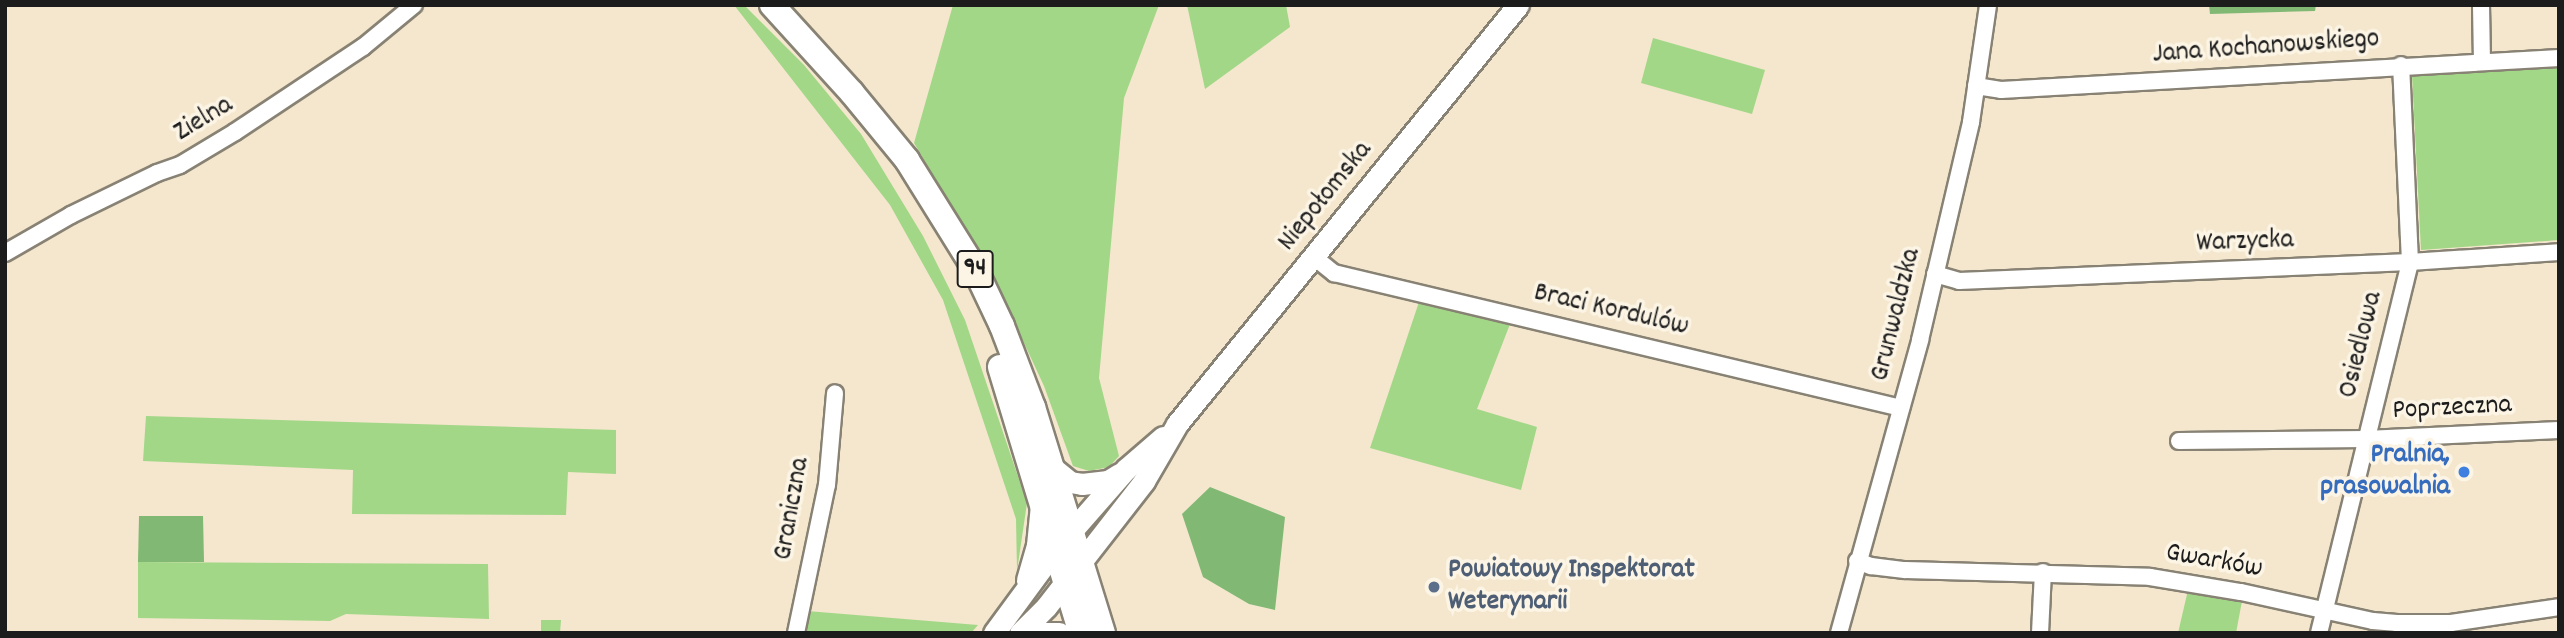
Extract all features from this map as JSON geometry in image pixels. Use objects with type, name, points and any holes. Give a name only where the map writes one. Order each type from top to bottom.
[{"type":"main road","name":"94","points":[[772,5],[852,93],[907,160],[976,271],[1002,326],[1054,469],[1103,633]]},
{"type":"main road","name":"Niepołomska","points":[[994,633],[1024,589],[1073,529],[1126,469],[1177,424],[1518,5]]},
{"type":"main road","name":"94","points":[[852,93],[967,289],[1000,367],[1042,496],[1055,550],[1081,633]]},
{"type":"main road","name":"Niepołomska","points":[[1020,633],[1065,582],[1144,481],[1177,424]]},
{"type":"main road","points":[[1054,469],[1070,482],[1082,484],[1108,481],[1126,469]]},
{"type":"main road","points":[[1024,589],[1037,545],[1042,496]]},
{"type":"main road","points":[[1030,633],[1059,633]]},
{"type":"street","name":"Zielna","points":[[5,253],[71,215],[157,173],[180,165],[235,132],[363,47],[414,5]]},
{"type":"street","name":"Grunwaldzka","points":[[1839,633],[1935,274],[1976,86],[1988,5]]},
{"type":"street","points":[[2481,5],[2482,61]]},
{"type":"street","name":"Jana Kochanowskiego","points":[[1976,86],[2001,90],[2559,58]]},
{"type":"street","name":"Osiedlowa","points":[[2319,633],[2410,262],[2401,65]]},
{"type":"street","name":"Warzycka","points":[[1935,274],[1959,281],[2410,262],[2559,252]]},
{"type":"street","name":"Braci Kordulów","points":[[1314,257],[1335,273],[1901,408]]},
{"type":"street","name":"Graniczna","points":[[796,633],[827,485],[835,393]]},
{"type":"street","name":"Poprzeczna","points":[[2179,441],[2366,439],[2559,430]]},
{"type":"street","name":"Gwarków","points":[[1857,561],[1871,566],[1905,570],[2150,577],[2374,621],[2431,624],[2559,607]]},
{"type":"street","points":[[2040,633],[2043,572]]},
{"type":"green space","points":[[734,5],[744,5],[804,65],[861,134],[923,236],[965,320],[1027,503],[1017,571],[1016,519],[943,300],[890,205]]},
{"type":"green space","points":[[953,5],[1159,5],[1124,98],[1099,378],[1119,456],[1109,467],[1089,471],[1073,466],[1044,386],[991,272],[914,143]]},
{"type":"green space","points":[[1187,5],[1286,5],[1290,27],[1205,89]]},
{"type":"green space","points":[[2209,5],[2316,5],[2315,11],[2210,14]]},
{"type":"green space","points":[[1653,38],[1765,70],[1752,114],[1641,83]]},
{"type":"green space","points":[[2553,64],[2559,70],[2559,240],[2421,250],[2412,75]]},
{"type":"green space","points":[[1421,296],[1512,319],[1477,409],[1537,427],[1521,490],[1370,448]]},
{"type":"green space","points":[[146,416],[616,430],[616,474],[568,472],[566,515],[352,514],[353,470],[143,461]]},
{"type":"green space","points":[[1210,487],[1285,517],[1275,610],[1249,604],[1203,577],[1182,514]]},
{"type":"green space","points":[[139,516],[203,516],[204,562],[138,562]]},
{"type":"green space","points":[[138,562],[488,564],[489,619],[346,614],[330,621],[138,618]]},
{"type":"green space","points":[[2188,590],[2242,601],[2236,633],[2178,633]]},
{"type":"green space","points":[[807,611],[978,625],[971,633],[802,633]]},
{"type":"green space","points":[[541,620],[561,620],[560,633],[541,633]]},
{"type":"place","name":"Pralnia, prasowalnia","points":[[2464,472]]},
{"type":"place","name":"Powiatowy Inspektorat Weterynarii","points":[[1434,587]]}]
